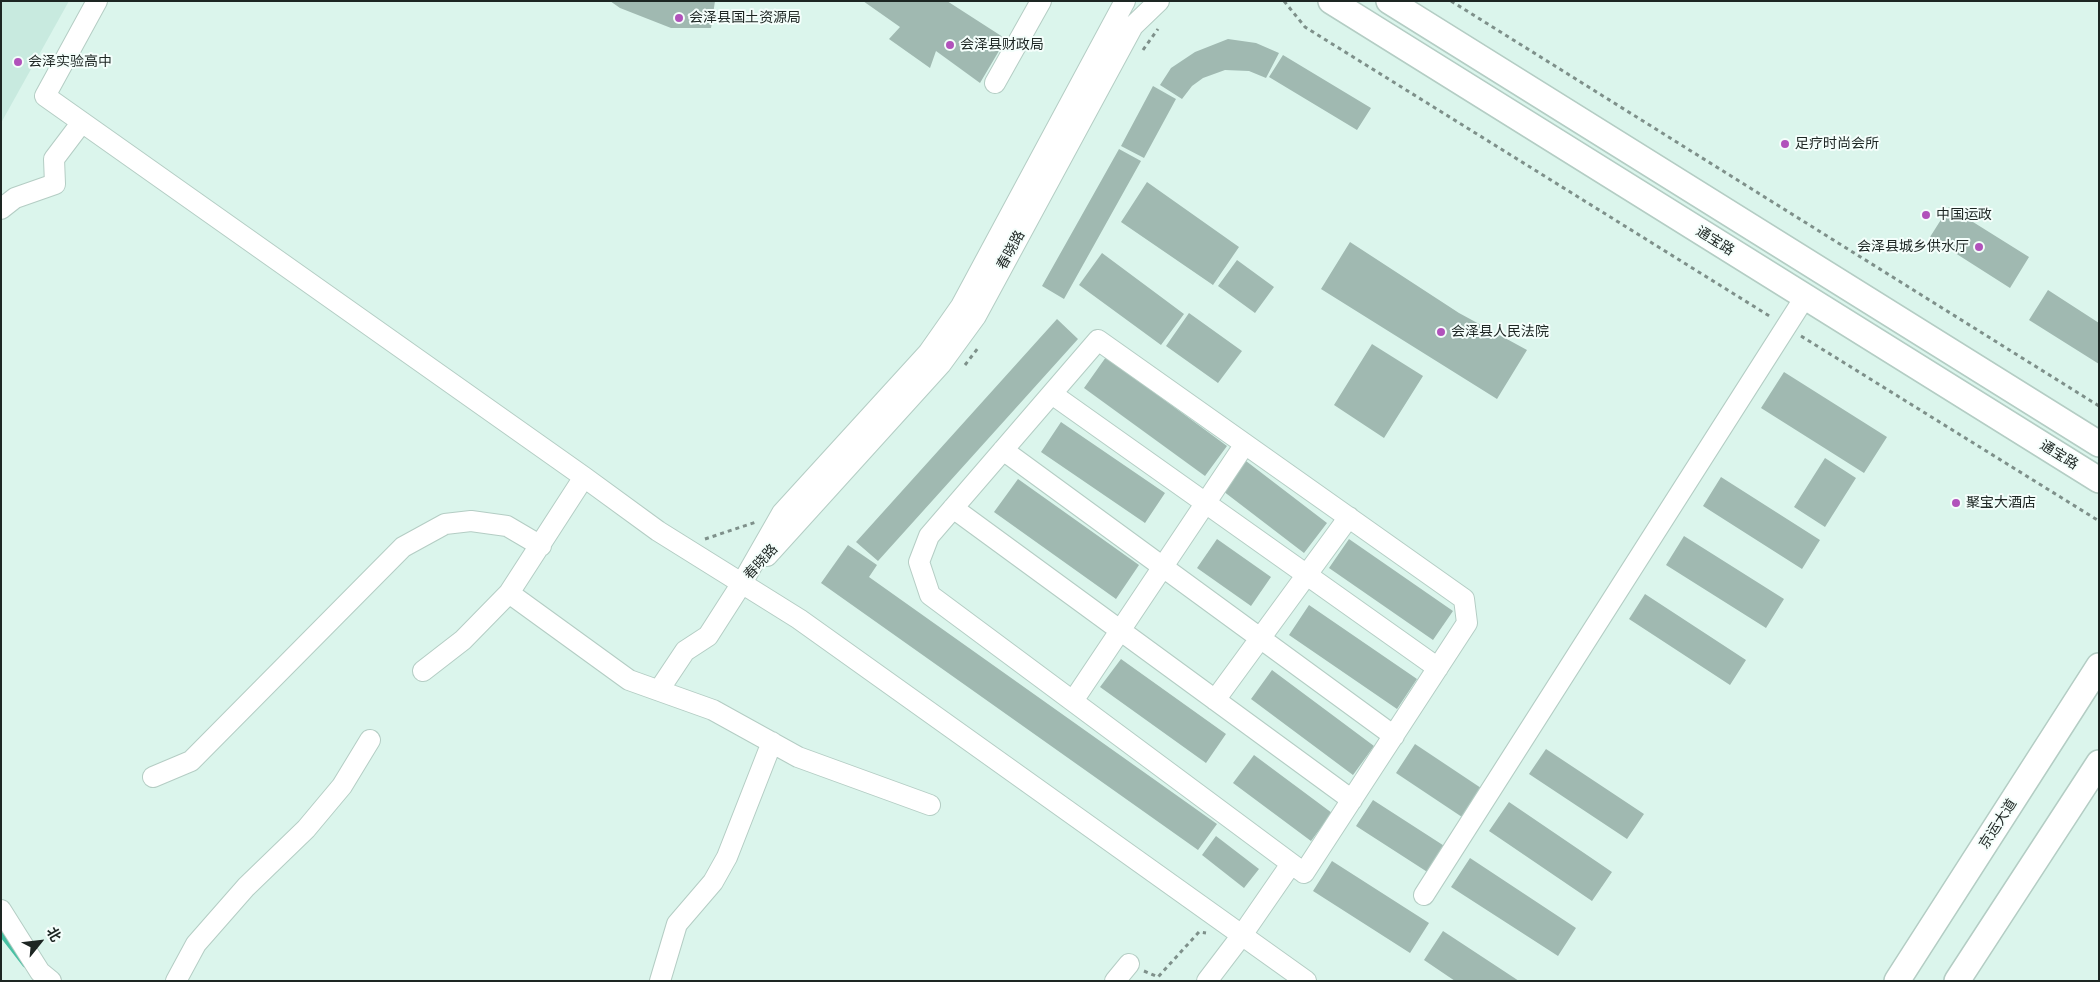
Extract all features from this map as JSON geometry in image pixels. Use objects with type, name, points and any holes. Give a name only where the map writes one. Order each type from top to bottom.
[{"type":"main road","name":"通宝路","points":[[1331,1],[2099,480]]},
{"type":"main road","points":[[1389,1],[2099,444]]},
{"type":"main road","name":"京运大道","points":[[1898,981],[2099,666]]},
{"type":"main road","points":[[1957,981],[2099,763]]},
{"type":"street","points":[[97,1],[45,96],[658,531],[685,546],[799,619],[1306,981]]},
{"type":"street","points":[[995,83],[1041,1]]},
{"type":"street","name":"春晓路","points":[[742,583],[782,513],[928,353],[961,306],[1125,1]]},
{"type":"street","name":"春晓路","points":[[742,583],[941,364],[976,316],[1133,26],[1159,1]]},
{"type":"street","points":[[1,209],[14,198],[56,184],[54,159],[82,122]]},
{"type":"street","points":[[1424,895],[1758,374],[1805,297]]},
{"type":"street","points":[[1098,340],[1464,599],[1467,623],[1304,873],[930,595],[919,562],[929,536],[1052,394],[1098,340]]},
{"type":"street","points":[[1052,394],[1438,668]]},
{"type":"street","points":[[1073,701],[1245,444]]},
{"type":"street","points":[[1004,450],[1394,736]]},
{"type":"street","points":[[423,671],[463,640],[509,593],[584,477]]},
{"type":"street","points":[[953,508],[1352,800]]},
{"type":"street","points":[[1215,700],[1349,517]]},
{"type":"street","points":[[153,777],[190,761],[403,547],[445,524],[471,521],[507,526],[541,546]]},
{"type":"street","points":[[659,690],[685,651],[708,636],[742,583]]},
{"type":"street","points":[[509,593],[629,680],[713,710],[798,757],[930,805]]},
{"type":"street","points":[[176,981],[196,944],[246,887],[306,829],[342,786],[370,740]]},
{"type":"street","points":[[660,981],[677,924],[713,882],[727,858],[772,742]]},
{"type":"street","points":[[1207,981],[1242,935],[1290,864]]},
{"type":"street","points":[[1,910],[40,972],[51,981]]},
{"type":"street","points":[[1115,981],[1129,964]]},
{"type":"path","points":[[1284,1],[1305,27],[2099,521]]},
{"type":"path","points":[[1450,1],[2099,406]]},
{"type":"path","points":[[685,546],[757,522]]},
{"type":"path","points":[[1129,964],[1158,977],[1199,932],[1208,933]]},
{"type":"shaded area","name":"会泽实验高中","points":[[1,1],[69,1],[1,123]]},
{"type":"building","name":"会泽县国土资源局","points":[[610,1],[715,1],[711,28],[671,28],[620,8]]},
{"type":"building","name":"会泽县财政局","points":[[863,1],[947,1],[1006,39],[980,83],[936,51],[930,68],[889,39],[900,27]]},
{"type":"building","points":[[1228,39],[1256,43],[1279,53],[1266,78],[1249,71],[1225,70],[1203,78],[1192,86],[1182,99],[1160,85],[1171,68],[1195,52]]},
{"type":"building","points":[[1283,55],[1371,108],[1357,130],[1269,77]]},
{"type":"building","points":[[1153,86],[1176,99],[1144,158],[1121,146]]},
{"type":"building","points":[[1119,149],[1141,161],[1064,299],[1042,286]]},
{"type":"building","points":[[1147,182],[1239,247],[1213,285],[1121,222]]},
{"type":"building","name":"会泽县城乡供水厅","points":[[1949,207],[2029,257],[2010,288],[1930,237]]},
{"type":"building","name":"会泽县人民法院","points":[[1350,242],[1459,313],[1527,350],[1497,399],[1321,289]]},
{"type":"building","points":[[1102,253],[1184,314],[1161,345],[1079,285]]},
{"type":"building","points":[[1237,260],[1274,287],[1255,313],[1218,286]]},
{"type":"building","points":[[2048,290],[2099,323],[2099,364],[2029,320]]},
{"type":"building","points":[[1189,313],[1242,351],[1218,383],[1166,346]]},
{"type":"building","points":[[1057,319],[1078,339],[878,561],[856,542]]},
{"type":"building","points":[[1372,344],[1423,376],[1384,438],[1334,405]]},
{"type":"building","points":[[1106,357],[1227,446],[1205,476],[1084,388]]},
{"type":"building","points":[[1784,372],[1887,437],[1864,473],[1761,408]]},
{"type":"building","points":[[1061,422],[1165,493],[1145,523],[1041,452]]},
{"type":"building","points":[[1825,458],[1856,478],[1825,527],[1794,507]]},
{"type":"building","points":[[1246,461],[1327,523],[1304,553],[1223,491]]},
{"type":"building","points":[[1721,477],[1820,540],[1802,569],[1703,506]]},
{"type":"building","points":[[1018,479],[1139,565],[1116,599],[994,512]]},
{"type":"building","points":[[1684,536],[1784,599],[1766,628],[1666,565]]},
{"type":"building","points":[[1217,539],[1271,577],[1251,606],[1197,568]]},
{"type":"building","points":[[1349,539],[1453,611],[1433,640],[1329,568]]},
{"type":"building","points":[[848,545],[877,565],[869,577],[1217,824],[1198,850],[821,583]]},
{"type":"building","points":[[1645,594],[1746,660],[1730,685],[1629,619]]},
{"type":"building","points":[[1309,605],[1417,679],[1397,709],[1289,635]]},
{"type":"building","points":[[1121,659],[1226,734],[1206,763],[1100,687]]},
{"type":"building","points":[[1272,670],[1374,746],[1353,775],[1251,699]]},
{"type":"building","points":[[1415,744],[1484,790],[1465,819],[1396,773]]},
{"type":"building","points":[[1546,749],[1644,814],[1627,839],[1529,774]]},
{"type":"building","points":[[1254,755],[1332,813],[1311,841],[1233,783]]},
{"type":"building","points":[[1373,800],[1449,849],[1432,875],[1356,826]]},
{"type":"building","points":[[1509,802],[1612,872],[1592,901],[1489,831]]},
{"type":"building","points":[[1216,836],[1259,869],[1244,888],[1202,855]]},
{"type":"building","points":[[1470,858],[1576,928],[1558,956],[1451,887]]},
{"type":"building","points":[[1332,861],[1429,923],[1410,953],[1313,891]]},
{"type":"building","points":[[1443,931],[1519,981],[1455,981],[1424,960]]},
{"type":"waterway","points":[[1,934],[25,965]]},
{"type":"place","name":"会泽县国土资源局","points":[[679,18]]},
{"type":"place","name":"会泽县财政局","points":[[950,45]]},
{"type":"place","name":"会泽实验高中","points":[[18,62]]},
{"type":"place","name":"足疗时尚会所","points":[[1785,144]]},
{"type":"place","name":"中国运政","points":[[1926,215]]},
{"type":"place","name":"会泽县城乡供水厅","points":[[1979,247]]},
{"type":"place","name":"会泽县人民法院","points":[[1441,332]]},
{"type":"place","name":"聚宝大酒店","points":[[1956,503]]}]
